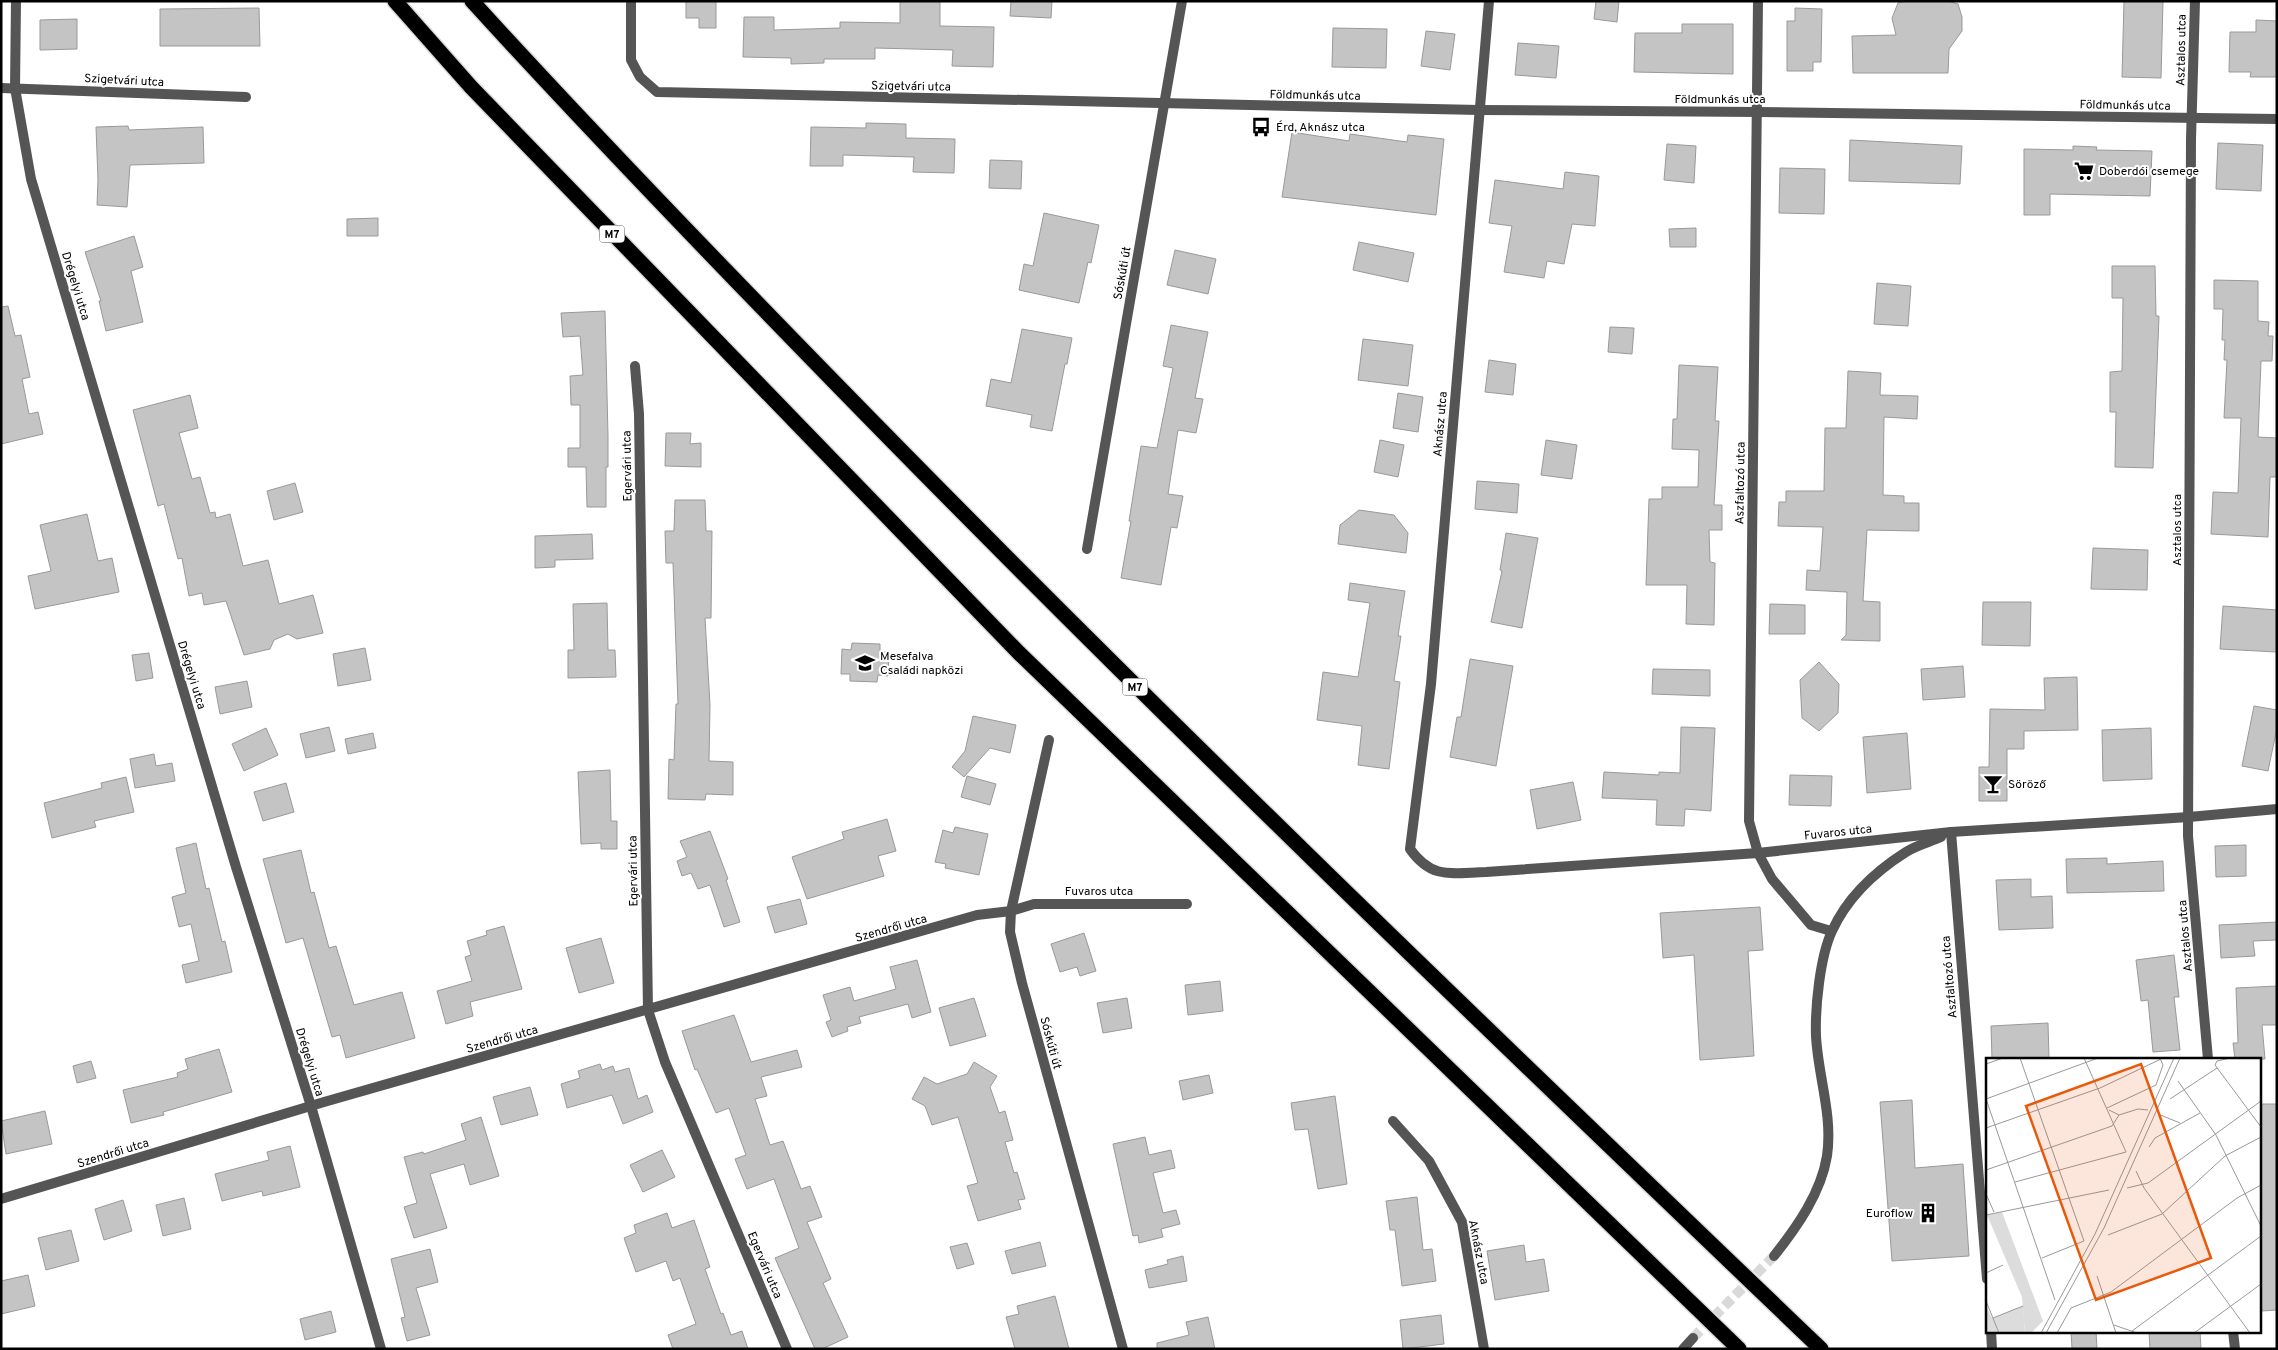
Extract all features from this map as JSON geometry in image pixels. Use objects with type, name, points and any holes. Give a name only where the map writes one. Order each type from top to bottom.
[{"type":"highway","name":"M7","points":[[395,1],[471,87],[1019,653],[1739,1349]]},
{"type":"highway","name":"M7","points":[[472,1],[693,237],[1036,588],[1349,896],[1821,1349]]},
{"type":"street","name":"Drégelyi utca","points":[[16,1],[15,88],[30,179],[311,1106],[381,1349]]},
{"type":"street","name":"Szigetvári utca","points":[[631,1],[631,60],[640,77],[657,92],[1164,105]]},
{"type":"street","name":"Sóskúti út","points":[[1086,549],[1182,1]]},
{"type":"street","name":"Aknász utca","points":[[1410,849],[1431,684],[1489,1]]},
{"type":"street","name":"Aszfaltozó utca","points":[[1758,1],[1749,821],[1758,852],[1772,879],[1811,925],[1832,931]]},
{"type":"street","name":"Asztalos utca","points":[[2195,1],[2192,119],[2188,836],[2208,1058]]},
{"type":"street","name":"Szigetvári utca","points":[[1,88],[246,97]]},
{"type":"street","name":"Földmunkás utca","points":[[1164,105],[2277,119]]},
{"type":"street","name":"Egervári utca","points":[[635,366],[639,414],[648,1010],[665,1062],[787,1349]]},
{"type":"street","name":"Sóskúti út","points":[[1049,740],[1011,911],[1010,932],[1022,983],[1123,1349]]},
{"type":"street","name":"Fuvaros utca","points":[[1410,849],[1420,863],[1441,873],[1758,852],[1951,832],[2189,817],[2277,808]]},
{"type":"street","name":"Aszfaltozó utca","points":[[1951,832],[1986,1267]]},
{"type":"street","points":[[1774,1256],[1804,1215],[1816,1190],[1826,1158],[1828,1132],[1826,1095],[1816,1036],[1821,970],[1832,931],[1851,900],[1877,873],[1908,851],[1951,832]]},
{"type":"street","name":"Fuvaros utca","points":[[1011,911],[1034,904],[1187,904]]},
{"type":"street","name":"Szendrői utca","points":[[1,1199],[311,1106],[977,915],[1011,911]]},
{"type":"street","name":"Aknász utca","points":[[1393,1121],[1429,1161],[1462,1222],[1484,1349]]},
{"type":"street","points":[[1991,1332],[1992,1349]]},
{"type":"street","points":[[2233,1332],[2235,1349]]},
{"type":"street","points":[[1683,1349],[1693,1338]]},
{"type":"building","points":[[686,1],[716,1],[716,28],[699,28],[699,18],[686,18]]},
{"type":"building","points":[[900,1],[940,1],[940,26],[994,27],[993,67],[952,66],[953,50],[875,48],[875,59],[824,59],[824,63],[791,64],[791,58],[743,57],[744,17],[774,17],[774,30],[840,28],[840,22],[900,23]]},
{"type":"building","points":[[1011,1],[1052,1],[1051,18],[1010,16]]},
{"type":"building","points":[[1596,1],[1619,1],[1617,22],[1594,19]]},
{"type":"building","points":[[1905,1],[1948,1],[1958,4],[1962,17],[1962,31],[1949,49],[1948,73],[1853,73],[1852,36],[1896,35],[1892,18],[1898,3]]},
{"type":"building","points":[[2124,1],[2163,1],[2161,78],[2122,77]]},
{"type":"building","points":[[259,8],[260,46],[160,46],[160,9]]},
{"type":"building","points":[[1795,8],[1822,9],[1821,62],[1813,62],[1813,71],[1787,71],[1787,21],[1795,21]]},
{"type":"building","points":[[77,19],[77,49],[40,50],[40,20]]},
{"type":"building","points":[[2256,20],[2277,21],[2277,77],[2250,77],[2251,72],[2229,72],[2230,32],[2256,32]]},
{"type":"building","points":[[1682,24],[1733,24],[1733,74],[1634,72],[1635,33],[1682,33]]},
{"type":"building","points":[[1333,28],[1387,29],[1386,68],[1332,67]]},
{"type":"building","points":[[1426,31],[1455,34],[1450,70],[1421,66]]},
{"type":"building","points":[[1518,43],[1559,46],[1556,78],[1515,75]]},
{"type":"building","points":[[866,123],[906,124],[906,138],[955,139],[954,173],[913,172],[914,157],[843,155],[843,166],[810,166],[811,127],[866,128]]},
{"type":"building","points":[[128,126],[129,130],[203,127],[204,163],[130,165],[127,207],[97,205],[96,127]]},
{"type":"building","points":[[1292,132],[1349,141],[1350,134],[1407,142],[1408,135],[1444,139],[1436,215],[1282,197]]},
{"type":"building","points":[[1850,140],[1962,146],[1960,184],[1849,181]]},
{"type":"building","points":[[2218,143],[2263,145],[2261,191],[2216,189]]},
{"type":"building","points":[[1667,144],[1696,146],[1694,183],[1664,180]]},
{"type":"building","points":[[2073,146],[2097,147],[2096,150],[2152,151],[2150,196],[2050,194],[2050,215],[2024,215],[2024,149],[2073,150]]},
{"type":"building","points":[[990,160],[1022,161],[1021,189],[989,188]]},
{"type":"building","points":[[1780,168],[1825,169],[1824,214],[1779,213]]},
{"type":"building","points":[[1565,172],[1599,176],[1595,226],[1572,224],[1564,264],[1547,261],[1544,278],[1504,272],[1512,226],[1489,223],[1495,180],[1563,189]]},
{"type":"building","points":[[1044,213],[1099,225],[1091,263],[1088,262],[1079,303],[1019,290],[1024,264],[1033,266]]},
{"type":"building","points":[[378,218],[378,236],[347,236],[347,219]]},
{"type":"building","points":[[1696,228],[1696,247],[1670,247],[1669,229]]},
{"type":"building","points":[[134,236],[143,267],[131,271],[143,322],[106,331],[99,301],[101,301],[85,252]]},
{"type":"building","points":[[1359,242],[1414,253],[1408,282],[1353,270]]},
{"type":"building","points":[[1175,250],[1216,259],[1208,294],[1167,285]]},
{"type":"building","points":[[2112,266],[2155,266],[2156,316],[2159,316],[2153,468],[2115,467],[2116,412],[2110,412],[2110,372],[2122,371],[2123,298],[2112,298]]},
{"type":"building","points":[[2214,280],[2258,281],[2258,321],[2269,322],[2268,336],[2273,336],[2272,361],[2261,361],[2258,437],[2277,438],[2277,477],[2270,477],[2268,537],[2211,534],[2213,492],[2238,493],[2241,418],[2224,418],[2227,360],[2224,360],[2225,340],[2222,340],[2223,309],[2214,309]]},
{"type":"building","points":[[1877,283],[1911,286],[1908,326],[1874,324]]},
{"type":"building","points":[[8,306],[15,336],[21,335],[30,377],[22,379],[29,414],[38,412],[43,434],[1,444],[1,307]]},
{"type":"building","points":[[605,311],[608,436],[606,507],[587,507],[586,467],[568,467],[568,448],[580,448],[580,405],[571,405],[570,376],[583,375],[580,336],[563,337],[561,313]]},
{"type":"building","points":[[1171,325],[1208,332],[1195,398],[1203,399],[1196,433],[1178,430],[1168,494],[1183,496],[1177,528],[1171,527],[1161,585],[1121,578],[1141,446],[1157,448],[1173,368],[1163,366]]},
{"type":"building","points":[[1610,327],[1634,328],[1632,354],[1608,352]]},
{"type":"building","points":[[1022,329],[1072,338],[1052,431],[1030,427],[1032,415],[986,406],[991,379],[1011,383]]},
{"type":"building","points":[[1363,339],[1413,345],[1408,386],[1358,380]]},
{"type":"building","points":[[1489,360],[1516,364],[1513,395],[1485,392]]},
{"type":"building","points":[[1679,365],[1718,367],[1715,421],[1719,421],[1714,505],[1722,505],[1722,530],[1709,530],[1710,562],[1715,563],[1714,625],[1686,624],[1687,585],[1646,585],[1649,499],[1662,499],[1662,487],[1698,487],[1699,450],[1672,449],[1673,419],[1677,419]]},
{"type":"building","points":[[1848,371],[1881,373],[1880,395],[1918,396],[1917,419],[1884,417],[1883,495],[1904,496],[1904,503],[1919,503],[1919,531],[1867,530],[1863,601],[1880,602],[1880,641],[1841,640],[1846,635],[1847,592],[1806,590],[1807,570],[1820,571],[1823,527],[1778,526],[1779,502],[1786,502],[1786,491],[1824,491],[1825,428],[1846,428]]},
{"type":"building","points":[[1398,393],[1423,397],[1418,432],[1393,428]]},
{"type":"building","points":[[190,395],[198,428],[179,433],[192,479],[200,477],[210,513],[215,512],[216,518],[230,514],[243,566],[268,560],[279,604],[313,595],[323,633],[297,639],[288,634],[274,640],[270,649],[244,655],[226,601],[204,605],[202,593],[189,596],[182,558],[178,559],[164,504],[158,506],[133,410]]},
{"type":"building","points":[[666,433],[691,433],[690,444],[701,443],[701,467],[665,466]]},
{"type":"building","points":[[1380,440],[1404,445],[1398,477],[1374,472]]},
{"type":"building","points":[[1546,440],[1577,445],[1572,479],[1541,475]]},
{"type":"building","points":[[1477,481],[1519,484],[1517,513],[1475,509]]},
{"type":"building","points":[[295,483],[303,512],[274,520],[267,491]]},
{"type":"building","points":[[675,500],[705,500],[706,531],[712,531],[711,618],[705,618],[710,705],[709,761],[733,762],[733,795],[706,794],[705,800],[668,799],[669,759],[674,760],[676,704],[678,704],[673,563],[666,563],[665,531],[674,531]]},
{"type":"building","points":[[1359,510],[1394,515],[1408,533],[1406,553],[1338,544],[1340,525]]},
{"type":"building","points":[[87,514],[98,561],[112,558],[119,592],[35,609],[28,576],[51,571],[40,525]]},
{"type":"building","points":[[1506,533],[1538,538],[1522,628],[1491,622],[1502,571],[1500,570]]},
{"type":"building","points":[[592,534],[593,559],[555,560],[555,567],[535,568],[535,536]]},
{"type":"building","points":[[2093,548],[2148,550],[2147,590],[2091,589]]},
{"type":"building","points":[[1350,583],[1405,591],[1394,681],[1400,682],[1389,769],[1358,765],[1362,726],[1317,720],[1323,672],[1358,677],[1370,603],[1348,600]]},
{"type":"building","points":[[1983,602],[2031,602],[2030,646],[1982,645]]},
{"type":"building","points":[[607,603],[608,650],[615,650],[616,677],[568,678],[568,650],[574,650],[573,604]]},
{"type":"building","points":[[1770,604],[1805,605],[1805,634],[1769,634]]},
{"type":"building","points":[[2223,606],[2277,610],[2277,652],[2220,649]]},
{"type":"building","name":"Mesefalva Családi napközi","points":[[852,643],[880,644],[880,652],[889,652],[888,676],[878,675],[877,682],[850,681],[850,674],[841,674],[842,649],[851,650]]},
{"type":"building","points":[[365,648],[371,680],[338,686],[333,654]]},
{"type":"building","points":[[149,653],[153,678],[136,681],[132,655]]},
{"type":"building","points":[[1470,659],[1513,666],[1496,766],[1450,757],[1457,717],[1461,717]]},
{"type":"building","points":[[1819,662],[1839,684],[1838,713],[1819,731],[1802,718],[1800,680]]},
{"type":"building","points":[[1963,666],[1965,697],[1923,700],[1921,669]]},
{"type":"building","points":[[1653,669],[1710,670],[1710,696],[1652,694]]},
{"type":"building","points":[[2077,677],[2078,730],[2024,731],[2024,749],[2007,749],[2007,801],[1979,801],[1979,767],[1989,767],[1990,709],[2045,710],[2044,678]]},
{"type":"building","points":[[247,681],[252,707],[220,714],[215,687]]},
{"type":"building","points":[[2254,706],[2277,710],[2277,728],[2268,771],[2242,766]]},
{"type":"building","points":[[973,716],[1016,725],[1010,753],[990,748],[964,777],[952,767],[965,751]]},
{"type":"building","points":[[329,727],[335,751],[306,758],[300,734]]},
{"type":"building","points":[[1681,727],[1715,728],[1711,811],[1685,809],[1684,826],[1656,825],[1657,800],[1602,798],[1604,772],[1659,775],[1659,772],[1680,773]]},
{"type":"building","points":[[266,728],[278,755],[244,771],[232,744]]},
{"type":"building","points":[[2151,728],[2152,779],[2103,781],[2102,730]]},
{"type":"building","points":[[373,733],[376,748],[348,754],[345,739]]},
{"type":"building","points":[[1907,733],[1911,789],[1867,793],[1863,737]]},
{"type":"building","points":[[154,754],[156,766],[172,763],[175,781],[135,788],[130,759]]},
{"type":"building","points":[[610,770],[611,821],[617,821],[617,849],[601,849],[601,843],[581,844],[578,772]]},
{"type":"building","points":[[1790,775],[1832,776],[1831,806],[1789,805]]},
{"type":"building","points":[[967,776],[996,784],[990,805],[961,797]]},
{"type":"building","points":[[126,777],[134,812],[94,821],[96,827],[52,838],[44,803],[102,788],[101,783]]},
{"type":"building","points":[[1573,782],[1581,820],[1537,829],[1530,790]]},
{"type":"building","points":[[286,783],[294,812],[263,821],[254,792]]},
{"type":"building","points":[[887,819],[896,851],[878,856],[884,876],[807,899],[792,857],[844,839],[842,832]]},
{"type":"building","points":[[955,827],[988,834],[979,875],[945,868],[946,864],[935,862],[943,830],[953,833]]},
{"type":"building","points":[[710,831],[728,879],[726,880],[740,922],[724,927],[710,885],[698,889],[691,873],[682,876],[677,861],[687,857],[680,841]]},
{"type":"building","points":[[196,843],[206,889],[209,888],[222,942],[225,941],[232,972],[186,983],[182,965],[199,961],[191,924],[179,927],[172,897],[186,893],[176,848]]},
{"type":"building","points":[[2246,845],[2246,876],[2216,877],[2215,846]]},
{"type":"building","points":[[301,850],[311,893],[314,892],[329,948],[336,946],[354,1005],[402,992],[415,1038],[346,1058],[340,1035],[332,1037],[303,938],[286,943],[263,859]]},
{"type":"building","points":[[2107,858],[2107,864],[2163,861],[2164,891],[2067,893],[2066,859]]},
{"type":"building","points":[[2031,879],[2031,897],[2052,896],[2053,928],[1999,930],[1996,880]]},
{"type":"building","points":[[800,899],[807,924],[775,933],[767,907]]},
{"type":"building","points":[[1760,907],[1763,950],[1748,951],[1754,1056],[1700,1060],[1694,955],[1663,958],[1660,913]]},
{"type":"building","points":[[2277,922],[2277,940],[2253,941],[2255,956],[2221,958],[2219,925]]},
{"type":"building","points":[[504,926],[522,989],[470,1002],[473,1016],[446,1024],[437,991],[472,981],[465,957],[471,955],[467,941],[487,935],[486,931]]},
{"type":"building","points":[[1084,933],[1096,971],[1080,976],[1077,967],[1060,972],[1051,944]]},
{"type":"building","points":[[601,938],[614,983],[579,993],[566,948]]},
{"type":"building","points":[[2174,955],[2179,997],[2174,997],[2180,1050],[2153,1052],[2148,1000],[2141,1001],[2136,960]]},
{"type":"building","points":[[917,960],[931,1012],[912,1018],[908,1004],[859,1017],[861,1023],[847,1027],[848,1031],[832,1037],[826,1022],[831,1020],[823,995],[850,987],[854,1001],[896,989],[890,967]]},
{"type":"building","points":[[1220,981],[1223,1011],[1188,1015],[1185,985]]},
{"type":"building","points":[[2277,986],[2277,1025],[2262,1025],[2265,1059],[2235,1058],[2233,1043],[2238,1043],[2236,988]]},
{"type":"building","points":[[974,998],[986,1036],[950,1046],[939,1008]]},
{"type":"building","points":[[1127,998],[1132,1028],[1103,1033],[1097,1003]]},
{"type":"building","points":[[734,1015],[751,1062],[797,1050],[802,1067],[761,1077],[767,1096],[755,1099],[770,1145],[783,1141],[801,1189],[810,1186],[822,1217],[807,1222],[831,1279],[823,1283],[848,1337],[822,1349],[815,1349],[775,1258],[799,1248],[774,1179],[747,1189],[735,1159],[746,1155],[729,1108],[716,1113],[697,1069],[695,1070],[682,1031]]},
{"type":"building","points":[[2048,1023],[2049,1058],[1992,1058],[1991,1026]]},
{"type":"building","points":[[219,1049],[232,1092],[163,1112],[164,1115],[131,1123],[123,1090],[178,1077],[177,1073],[188,1069],[185,1059]]},
{"type":"building","points":[[91,1061],[96,1078],[77,1083],[73,1066]]},
{"type":"building","points":[[974,1062],[997,1076],[990,1087],[999,1113],[1005,1111],[1013,1140],[1005,1142],[1014,1173],[1017,1172],[1025,1199],[1018,1200],[1021,1209],[978,1221],[967,1186],[978,1183],[958,1117],[932,1125],[925,1106],[912,1099],[924,1077],[937,1084],[967,1074]]},
{"type":"building","points":[[600,1064],[602,1070],[613,1066],[615,1072],[629,1068],[638,1099],[647,1095],[653,1112],[623,1124],[612,1095],[567,1108],[561,1084],[580,1078],[578,1071]]},
{"type":"building","points":[[1209,1075],[1213,1093],[1183,1100],[1179,1081]]},
{"type":"building","points":[[530,1087],[538,1115],[501,1125],[493,1097]]},
{"type":"building","points":[[1335,1096],[1347,1184],[1318,1189],[1308,1129],[1295,1130],[1291,1103]]},
{"type":"building","name":"Euroflow","points":[[1912,1100],[1915,1168],[1963,1164],[1969,1256],[1892,1261],[1880,1102]]},
{"type":"building","points":[[2260,1104],[2277,1104],[2277,1310],[2262,1311],[2260,1292]]},
{"type":"building","points":[[45,1111],[52,1144],[6,1154],[1,1121]]},
{"type":"building","points":[[481,1117],[499,1176],[470,1185],[464,1164],[430,1174],[447,1228],[414,1238],[404,1207],[417,1203],[404,1157],[423,1152],[424,1154],[466,1140],[461,1124]]},
{"type":"building","points":[[1145,1137],[1149,1155],[1171,1150],[1175,1168],[1153,1173],[1163,1213],[1176,1210],[1180,1224],[1161,1229],[1163,1237],[1139,1243],[1138,1235],[1133,1236],[1113,1144]]},
{"type":"building","points":[[290,1146],[300,1187],[263,1196],[262,1191],[222,1201],[215,1174],[269,1160],[267,1152]]},
{"type":"building","points":[[662,1150],[675,1177],[643,1192],[630,1165]]},
{"type":"building","points":[[1417,1197],[1423,1250],[1432,1249],[1436,1281],[1402,1286],[1395,1230],[1390,1230],[1386,1201]]},
{"type":"building","points":[[184,1198],[191,1229],[163,1236],[156,1205]]},
{"type":"building","points":[[123,1200],[132,1231],[104,1240],[95,1209]]},
{"type":"building","points":[[667,1213],[672,1228],[694,1220],[710,1267],[705,1269],[721,1314],[723,1313],[731,1335],[742,1331],[748,1349],[673,1349],[668,1335],[696,1324],[680,1278],[673,1281],[666,1261],[636,1272],[624,1238],[636,1233],[634,1225]]},
{"type":"building","points":[[71,1230],[79,1261],[46,1270],[38,1238]]},
{"type":"building","points":[[1040,1242],[1046,1266],[1012,1274],[1005,1251]]},
{"type":"building","points":[[967,1243],[974,1264],[957,1269],[950,1247]]},
{"type":"building","points":[[1524,1245],[1526,1262],[1544,1259],[1549,1291],[1495,1300],[1487,1251]]},
{"type":"building","points":[[430,1249],[438,1282],[416,1288],[430,1335],[407,1341],[401,1318],[405,1317],[391,1259]]},
{"type":"building","points":[[1183,1256],[1187,1281],[1149,1288],[1145,1270],[1168,1264],[1167,1260]]},
{"type":"building","points":[[28,1275],[35,1306],[1,1314],[1,1281]]},
{"type":"building","points":[[1055,1296],[1069,1349],[1015,1349],[1006,1317],[1019,1314],[1017,1306]]},
{"type":"building","points":[[331,1311],[336,1332],[305,1340],[300,1319]]},
{"type":"building","points":[[1441,1315],[1444,1344],[1403,1349],[1400,1320]]},
{"type":"building","points":[[1208,1317],[1215,1349],[1157,1349],[1157,1343],[1189,1335],[1186,1322]]},
{"type":"building","points":[[2071,1332],[2096,1332],[2097,1349],[2072,1349]]},
{"type":"building","points":[[2149,1332],[2200,1332],[2201,1349],[2150,1349]]},
{"type":"tunnel","points":[[1693,1338],[1774,1256]]},
{"type":"place","name":"Érd, Aknász utca","points":[[1261,127]]},
{"type":"place","name":"Doberdói csemege","points":[[2084,171]]},
{"type":"place","name":"Mesefalva Családi napközi","points":[[865,663]]},
{"type":"place","name":"Söröző","points":[[1993,784]]},
{"type":"place","name":"Euroflow","points":[[1928,1213]]}]
